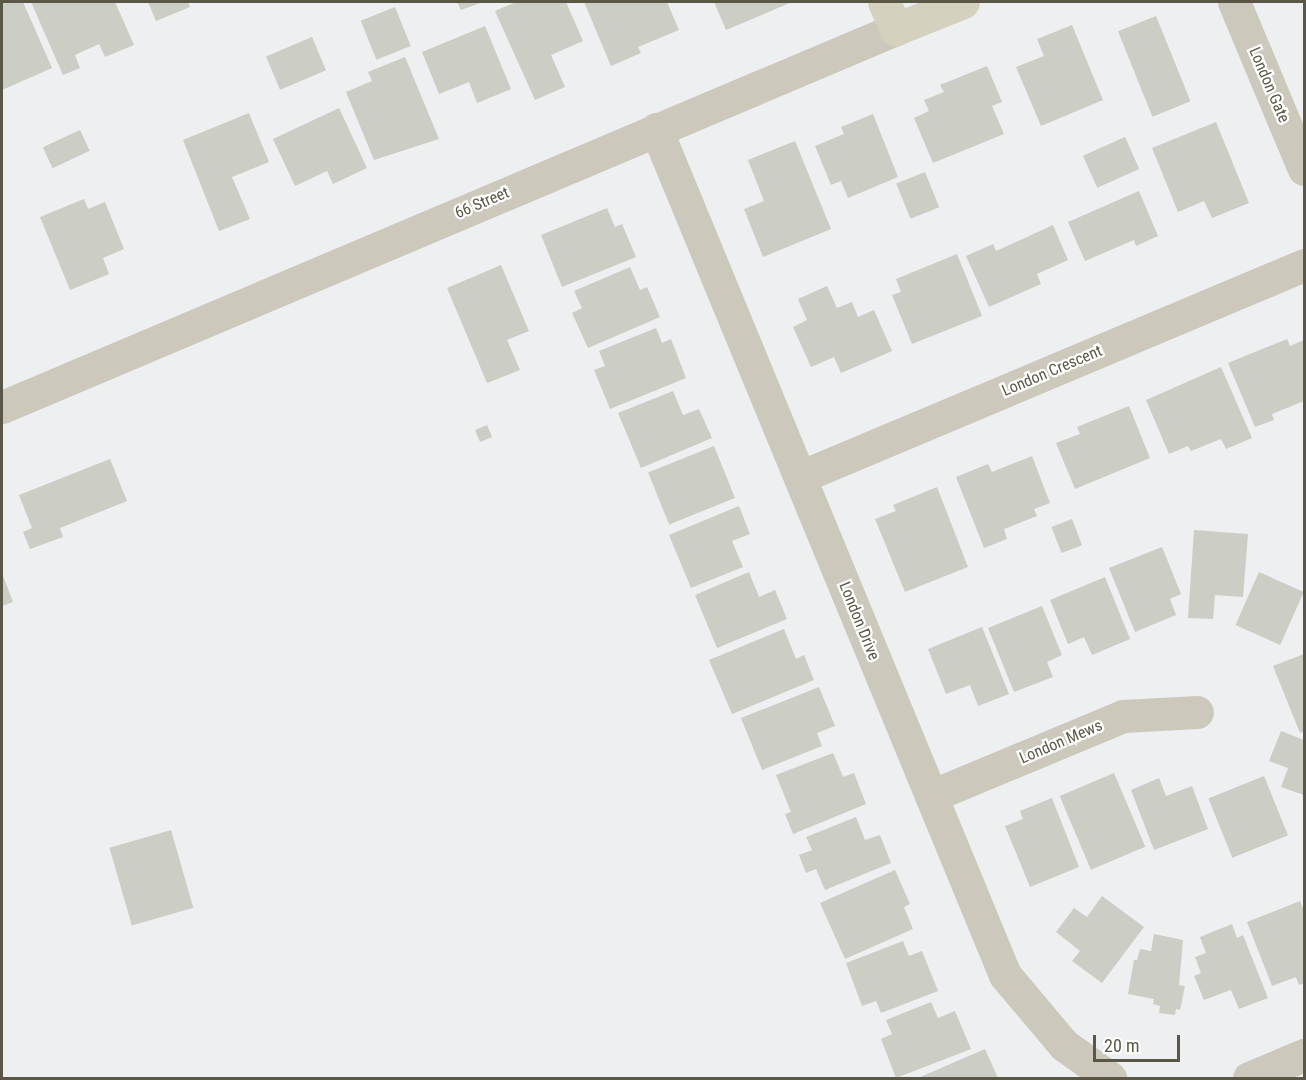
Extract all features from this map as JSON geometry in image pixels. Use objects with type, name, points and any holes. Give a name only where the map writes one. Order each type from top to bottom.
[{"type":"street","name":"66 Street","points":[[2,406],[657,129],[890,15],[963,2]]},
{"type":"street","name":"London Gate","points":[[1234,2],[1305,170]]},
{"type":"street","name":"London Drive","points":[[657,129],[1005,975],[1064,1045],[1110,1078]]},
{"type":"street","name":"London Crescent","points":[[800,477],[1305,265]]},
{"type":"street","name":"London Mews","points":[[931,796],[1124,716],[1197,711]]},
{"type":"street","points":[[1249,1078],[1305,1055]]},
{"type":"building","points":[[2,2],[23,2],[52,68],[2,90]]},
{"type":"building","points":[[31,2],[115,2],[134,45],[105,57],[99,44],[75,55],[80,68],[63,75]]},
{"type":"building","points":[[148,2],[188,2],[190,7],[156,21]]},
{"type":"building","points":[[457,2],[483,2],[461,10]]},
{"type":"building","points":[[516,2],[566,2],[583,41],[551,55],[565,87],[535,100],[495,11]]},
{"type":"building","points":[[584,2],[667,2],[679,30],[638,47],[641,53],[611,66]]},
{"type":"building","points":[[714,2],[792,2],[726,30]]},
{"type":"building","points":[[395,7],[411,46],[376,60],[361,21]]},
{"type":"building","points":[[1156,16],[1190,101],[1152,117],[1118,31]]},
{"type":"building","points":[[1072,25],[1103,100],[1041,126],[1016,67],[1044,56],[1037,39]]},
{"type":"building","points":[[485,26],[511,89],[477,103],[469,82],[439,94],[422,52]]},
{"type":"building","points":[[312,37],[326,70],[280,90],[266,57]]},
{"type":"building","points":[[405,57],[439,139],[374,160],[346,92],[372,81],[368,72]]},
{"type":"building","points":[[987,66],[1002,102],[992,106],[1004,134],[933,163],[914,118],[929,111],[924,100],[944,92],[940,85]]},
{"type":"building","points":[[339,108],[367,168],[333,184],[327,171],[295,186],[273,139]]},
{"type":"building","points":[[249,113],[269,162],[232,177],[250,219],[219,231],[183,140]]},
{"type":"building","points":[[873,114],[898,177],[848,198],[841,181],[831,185],[815,146],[844,134],[841,127]]},
{"type":"building","points":[[1216,122],[1249,203],[1212,218],[1204,201],[1178,212],[1152,148]]},
{"type":"building","points":[[80,130],[90,151],[53,168],[43,147]]},
{"type":"building","points":[[1125,137],[1139,169],[1097,188],[1083,156]]},
{"type":"building","points":[[795,141],[831,229],[763,257],[744,209],[764,201],[748,160]]},
{"type":"building","points":[[925,172],[939,207],[910,219],[896,184]]},
{"type":"building","points":[[1139,191],[1158,236],[1136,246],[1134,240],[1085,261],[1068,222]]},
{"type":"building","points":[[84,199],[88,209],[105,202],[124,249],[103,258],[109,274],[70,290],[40,217]]},
{"type":"building","points":[[607,208],[615,227],[622,224],[636,257],[562,287],[541,235]]},
{"type":"building","points":[[1053,225],[1068,260],[1037,274],[1041,284],[989,307],[966,256],[993,244],[996,251]]},
{"type":"building","points":[[957,254],[982,316],[912,344],[892,295],[901,292],[896,279]]},
{"type":"building","points":[[501,265],[529,331],[507,340],[520,370],[487,383],[447,288]]},
{"type":"building","points":[[630,267],[640,290],[647,287],[660,317],[588,348],[572,313],[582,308],[574,291]]},
{"type":"building","points":[[827,286],[837,308],[852,302],[858,317],[874,310],[892,351],[841,373],[834,357],[811,367],[793,327],[807,320],[798,299]]},
{"type":"building","points":[[656,328],[662,343],[671,339],[686,378],[610,409],[594,370],[605,366],[599,351]]},
{"type":"building","points":[[1287,339],[1290,346],[1304,340],[1304,401],[1272,414],[1274,420],[1255,427],[1228,363]]},
{"type":"building","points":[[1221,367],[1252,438],[1226,449],[1221,439],[1191,451],[1188,446],[1169,454],[1146,400]]},
{"type":"building","points":[[673,391],[683,415],[699,409],[712,438],[641,468],[618,413]]},
{"type":"building","points":[[1129,406],[1150,458],[1075,489],[1056,443],[1080,434],[1077,427]]},
{"type":"building","points":[[487,425],[492,437],[480,442],[475,430]]},
{"type":"building","points":[[714,446],[735,498],[669,525],[648,473]]},
{"type":"building","points":[[1032,456],[1050,503],[1034,509],[1037,516],[1004,529],[1007,539],[984,548],[956,477],[988,464],[992,472]]},
{"type":"building","points":[[110,459],[127,501],[60,528],[63,537],[30,549],[23,532],[32,528],[19,495]]},
{"type":"building","points":[[937,487],[968,567],[905,592],[875,519],[896,511],[893,505]]},
{"type":"building","points":[[739,506],[750,534],[732,541],[743,567],[691,588],[669,535]]},
{"type":"building","points":[[1072,519],[1082,545],[1061,553],[1051,527]]},
{"type":"building","points":[[1194,530],[1248,534],[1243,597],[1215,595],[1213,619],[1188,618]]},
{"type":"building","points":[[1162,547],[1181,594],[1170,599],[1176,615],[1135,632],[1109,568]]},
{"type":"building","points":[[749,572],[759,597],[775,590],[787,619],[717,648],[695,595]]},
{"type":"building","points":[[1259,572],[1304,592],[1280,645],[1235,625]]},
{"type":"building","points":[[2,573],[13,602],[2,606]]},
{"type":"building","points":[[1105,577],[1130,639],[1092,655],[1084,637],[1068,644],[1050,600]]},
{"type":"building","points":[[1042,606],[1062,655],[1047,662],[1053,677],[1014,692],[988,628]]},
{"type":"building","points":[[982,627],[1009,694],[978,706],[970,685],[946,694],[928,649]]},
{"type":"building","points":[[784,629],[796,659],[804,655],[814,680],[732,714],[709,660]]},
{"type":"building","points":[[1304,654],[1304,731],[1300,733],[1273,666]]},
{"type":"building","points":[[819,687],[835,726],[817,733],[822,746],[762,770],[741,718]]},
{"type":"building","points":[[1281,731],[1304,740],[1304,795],[1281,787],[1288,768],[1269,761]]},
{"type":"building","points":[[833,753],[843,777],[854,773],[866,804],[793,834],[785,814],[791,812],[776,775]]},
{"type":"building","points":[[1114,773],[1145,847],[1091,870],[1060,796]]},
{"type":"building","points":[[1264,776],[1288,835],[1232,858],[1208,798]]},
{"type":"building","points":[[1159,778],[1166,796],[1192,786],[1208,829],[1154,850],[1131,790]]},
{"type":"building","points":[[1052,798],[1079,867],[1030,887],[1005,826],[1023,819],[1020,811]]},
{"type":"building","points":[[856,817],[865,840],[880,835],[891,863],[825,890],[816,869],[806,873],[799,855],[812,850],[806,837]]},
{"type":"building","points":[[171,830],[193,908],[132,926],[109,848]]},
{"type":"building","points":[[895,870],[910,904],[904,907],[913,929],[845,959],[820,903]]},
{"type":"building","points":[[1102,896],[1144,927],[1102,983],[1072,961],[1080,951],[1056,932],[1074,908],[1087,917]]},
{"type":"building","points":[[1300,901],[1304,911],[1304,983],[1299,985],[1296,977],[1272,986],[1247,922]]},
{"type":"building","points":[[1232,924],[1237,938],[1243,935],[1268,998],[1239,1009],[1231,990],[1204,1000],[1194,976],[1201,973],[1195,957],[1206,953],[1200,937]]},
{"type":"building","points":[[1154,934],[1183,940],[1179,985],[1185,986],[1180,1010],[1176,1009],[1175,1015],[1159,1013],[1160,1006],[1153,1004],[1154,999],[1128,994],[1134,960],[1137,960],[1140,949],[1151,951]]},
{"type":"building","points":[[903,941],[909,956],[922,951],[938,991],[881,1013],[876,1001],[862,1006],[846,963]]},
{"type":"building","points":[[931,1002],[938,1018],[955,1011],[971,1049],[896,1078],[881,1039],[892,1034],[886,1020]]},
{"type":"building","points":[[985,1049],[998,1078],[918,1078]]}]
